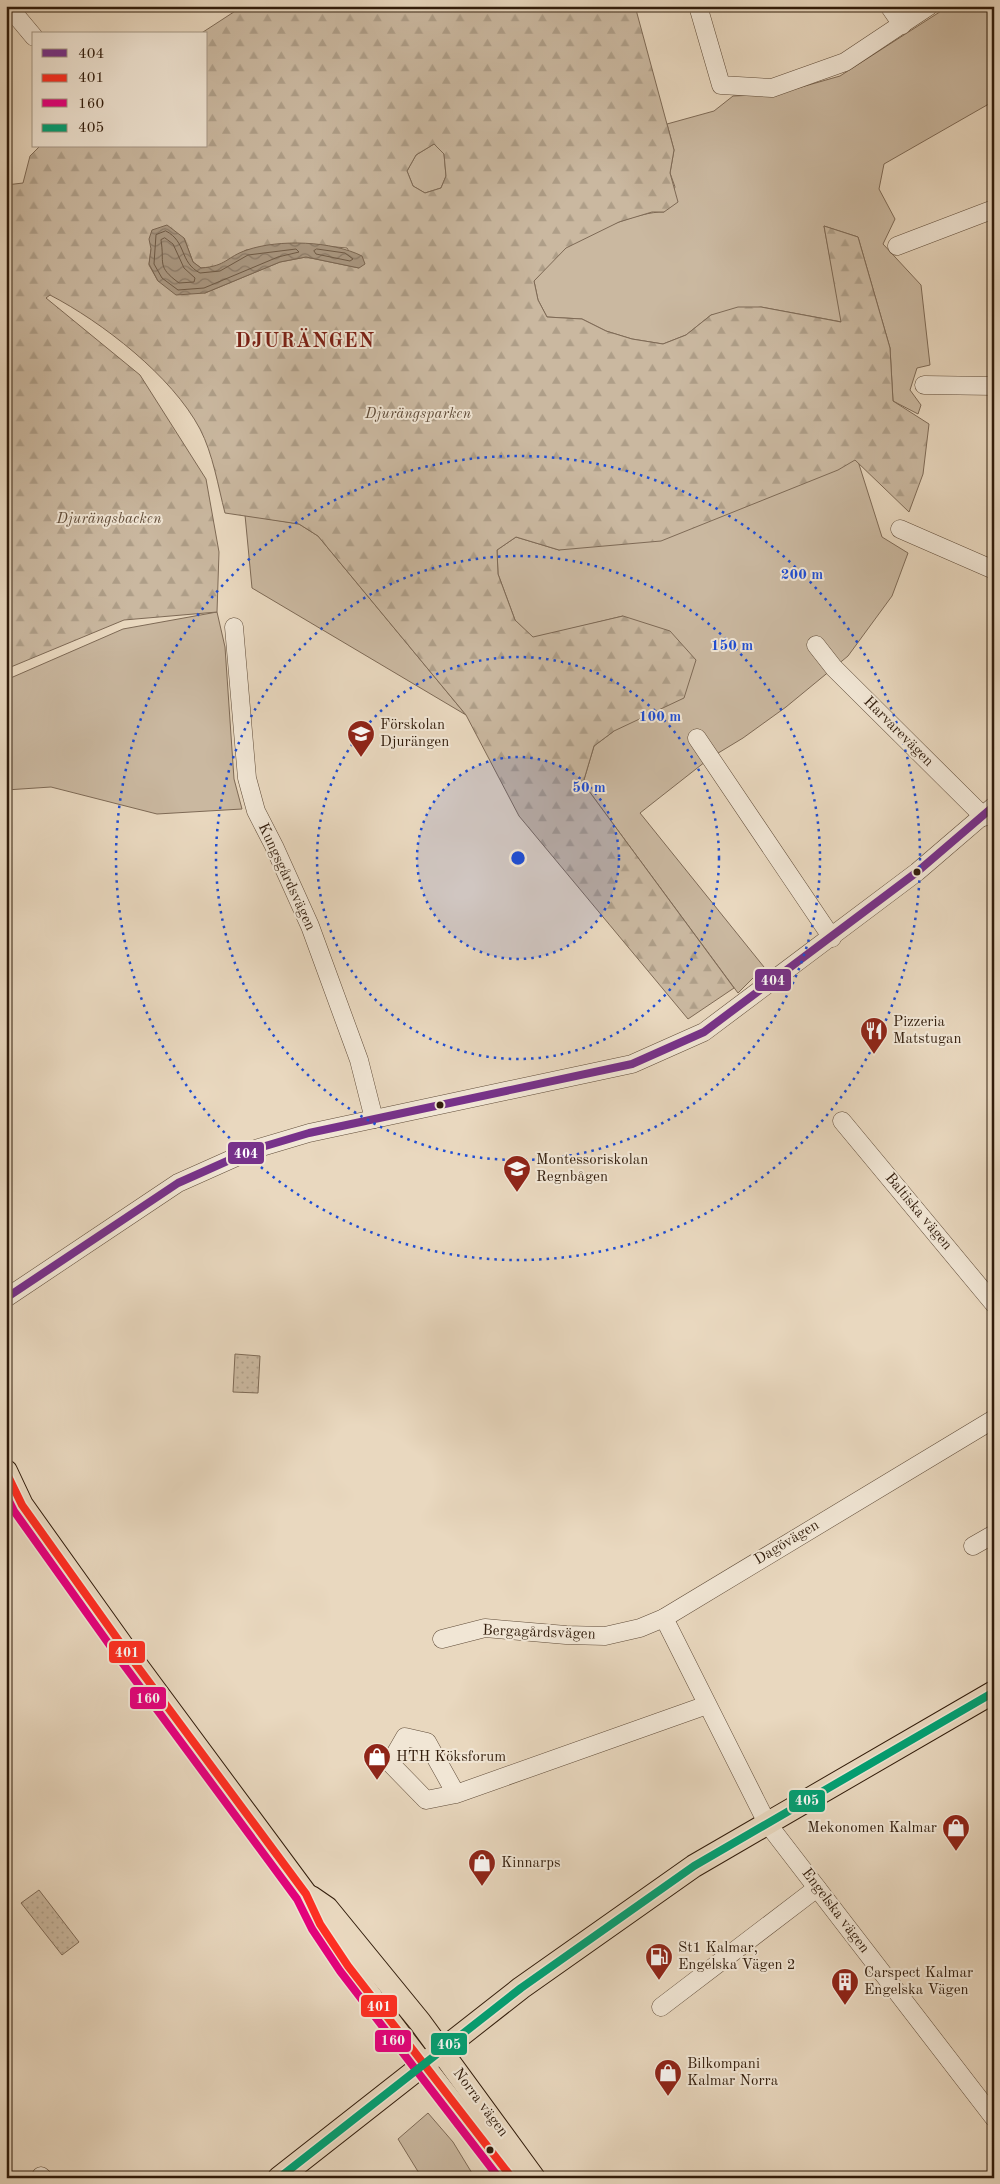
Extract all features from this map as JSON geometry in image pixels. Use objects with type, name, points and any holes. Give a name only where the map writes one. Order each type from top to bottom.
[{"type":"main road","name":"Norra vägen","points":[[6,1471],[14,1499],[306,1894],[315,1917],[422,2064],[512,2178]]},
{"type":"main road","points":[[279,2178],[422,2064],[561,1958],[694,1866],[994,1692]]},
{"type":"main road","name":"Norra vägen","points":[[306,1894],[327,1908],[440,2050],[534,2178]]},
{"type":"street","points":[[8,6],[32,35]]},
{"type":"street","points":[[698,6],[720,85],[772,88],[845,62],[929,6]]},
{"type":"street","points":[[889,6],[902,25]]},
{"type":"street","points":[[897,246],[994,209]]},
{"type":"street","points":[[924,385],[994,386]]},
{"type":"street","points":[[900,529],[994,570]]},
{"type":"street","name":"Kungsgårdsvägen","points":[[234,627],[247,778],[256,811],[310,926],[359,1060],[374,1119]]},
{"type":"street","name":"Harvarevägen","points":[[816,645],[834,668],[989,811]]},
{"type":"street","points":[[697,738],[832,938]]},
{"type":"street","points":[[6,1298],[178,1183],[252,1150],[309,1133],[632,1064],[704,1032],[832,938],[989,811]]},
{"type":"street","name":"Baltiska vägen","points":[[842,1121],[994,1304]]},
{"type":"street","name":"Dagövägen","points":[[664,1618],[994,1419]]},
{"type":"street","points":[[974,1546],[994,1534]]},
{"type":"street","points":[[664,1618],[706,1705],[767,1823]]},
{"type":"street","name":"Bergagårdsvägen","points":[[442,1639],[486,1628],[566,1635],[605,1636],[640,1628],[664,1618]]},
{"type":"street","points":[[456,1794],[706,1705]]},
{"type":"street","name":"Engelska vägen","points":[[767,1823],[994,2118]]},
{"type":"street","points":[[661,2007],[817,1888]]},
{"type":"green space","name":"Djurängsparken","points":[[243,6],[635,6],[674,150],[670,173],[678,202],[664,212],[652,212],[619,222],[566,248],[534,281],[538,300],[547,317],[582,319],[606,331],[632,339],[663,344],[686,335],[711,315],[738,307],[761,307],[841,322],[824,226],[858,237],[890,348],[893,401],[929,424],[923,474],[909,512],[855,460],[838,470],[661,541],[559,550],[516,537],[497,550],[498,574],[515,620],[533,637],[623,616],[670,631],[696,660],[684,698],[614,731],[594,746],[583,783],[734,988],[688,1019],[519,816],[466,715],[318,536],[299,524],[225,513],[212,459],[205,439],[188,409],[154,370],[134,352],[91,320],[50,295],[46,298],[140,375],[206,479],[219,552],[217,612],[124,620],[6,669],[6,185],[23,183],[30,156],[38,148],[208,148],[208,32],[203,32]],"holes":[[[434,144],[444,154],[446,176],[441,188],[425,193],[413,186],[407,171],[416,155]],[[184,238],[193,262],[201,268],[218,267],[246,250],[303,244],[347,248],[359,268],[306,257],[280,262],[205,293],[158,281],[149,265],[151,249]]]},
{"type":"green space","points":[[949,6],[994,6],[994,101],[884,164],[879,189],[895,219],[883,244],[921,285],[930,365],[917,368],[910,390],[921,405],[918,414],[893,401],[890,348],[858,237],[824,226],[842,322],[761,307],[711,315],[686,335],[663,344],[632,339],[606,331],[582,319],[547,317],[538,300],[534,281],[553,258],[566,247],[587,235],[641,215],[664,212],[675,187],[670,173],[674,150],[667,124],[714,111],[733,96],[777,94],[840,76]]},
{"type":"green space","points":[[434,144],[444,154],[446,176],[441,188],[425,193],[413,186],[407,171],[416,155]]},
{"type":"green space","points":[[857,458],[882,537],[908,553],[892,596],[848,656],[786,707],[743,738],[710,758],[640,813],[764,967],[738,993],[583,783],[594,746],[614,731],[623,616],[533,638],[515,620],[498,574],[497,550],[516,537],[559,550]]},
{"type":"green space","points":[[245,515],[299,524],[318,536],[466,715],[252,588]]},
{"type":"green space","points":[[217,612],[225,647],[234,779],[242,809],[157,814],[51,787],[6,790],[6,680],[123,629]]},
{"type":"green space","points":[[235,1354],[260,1356],[258,1393],[233,1392]]},
{"type":"green space","points":[[39,1890],[79,1942],[62,1955],[21,1903]]},
{"type":"green space","points":[[428,2113],[453,2142],[475,2178],[422,2178],[398,2139]]},
{"type":"water","points":[[167,225],[184,238],[193,262],[201,268],[216,265],[240,253],[260,246],[290,243],[336,247],[362,256],[365,264],[359,268],[306,257],[280,262],[205,293],[176,295],[158,281],[149,264],[151,249],[149,239],[152,230]]},
{"type":"transit line","name":"404","points":[[6,1298],[178,1183],[252,1150],[309,1133],[632,1064],[704,1032],[917,872],[994,806]]},
{"type":"transit line","name":"401","points":[[6,1472],[22,1505],[129,1655],[306,1894],[320,1924],[348,1966],[512,2178]]},
{"type":"transit line","name":"160","points":[[6,1495],[14,1511],[121,1661],[297,1899],[312,1929],[340,1971],[499,2178]]},
{"type":"transit line","name":"405","points":[[279,2178],[521,1988],[694,1866],[994,1692]]},
{"type":"place","name":"Förskolan Djurängen","points":[[361,758]]},
{"type":"place","name":"Pizzeria Matstugan","points":[[874,1055]]},
{"type":"place","name":"Montessoriskolan Regnbågen","points":[[517,1193]]},
{"type":"place","name":"HTH Köksforum","points":[[377,1781]]},
{"type":"place","name":"Mekonomen Kalmar","points":[[956,1852]]},
{"type":"place","name":"Kinnarps","points":[[482,1887]]},
{"type":"place","name":"St1 Kalmar, Engelska Vägen 2","points":[[659,1981]]},
{"type":"place","name":"Carspect Kalmar Engelska Vägen","points":[[845,2006]]},
{"type":"place","name":"Bilkompani Kalmar Norra","points":[[668,2097]]},
{"type":"district","name":"DJURÄNGEN","points":[[305,342]]},
{"type":"park label","name":"Djurängsbacken","points":[[109,519]]}]
